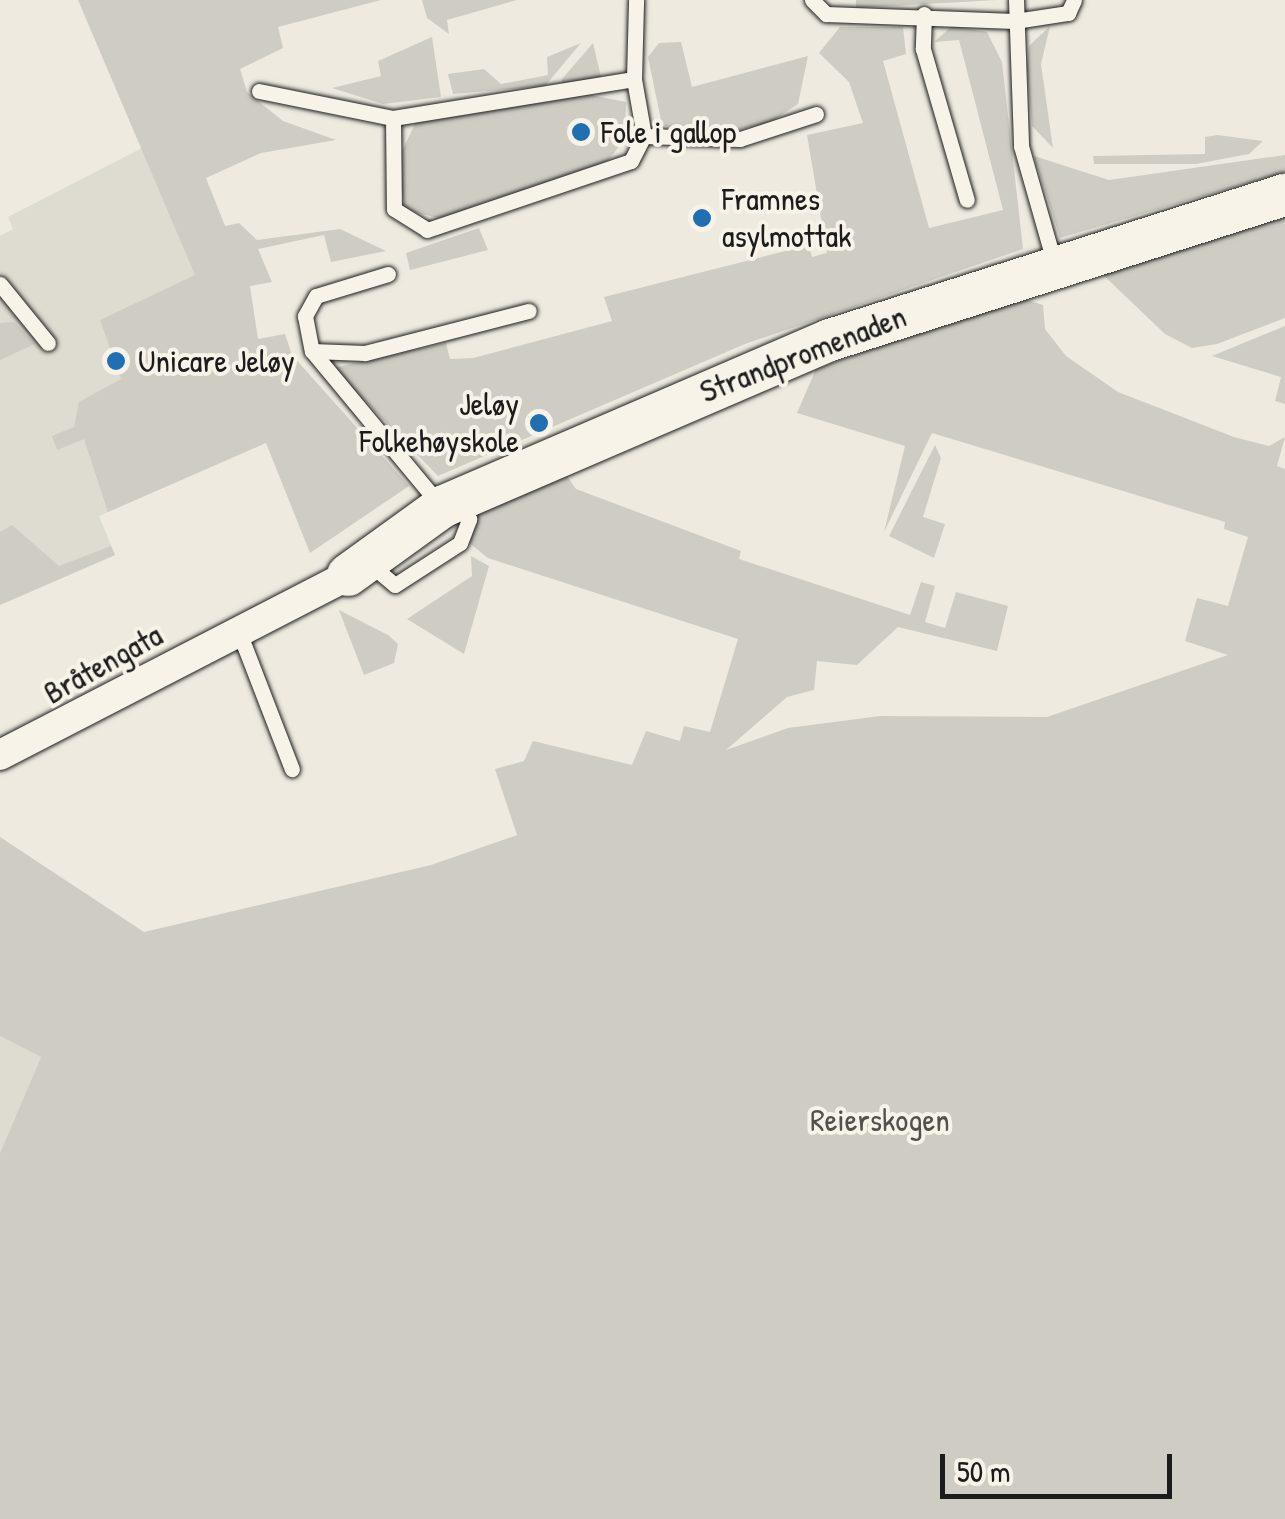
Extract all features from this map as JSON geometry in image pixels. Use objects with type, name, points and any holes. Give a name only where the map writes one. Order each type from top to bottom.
[{"type":"street","name":"Strandpromenaden","points":[[358,568],[452,502],[830,340],[1055,265],[1285,196]]},
{"type":"street","name":"Bråtengata","points":[[0,755],[358,568]]},
{"type":"lane","points":[[636,0],[634,79],[644,136]]},
{"type":"lane","points":[[812,0],[826,14],[924,14],[1015,21],[1068,13],[1074,0]]},
{"type":"lane","points":[[1016,0],[1020,146],[1055,265]]},
{"type":"lane","points":[[924,14],[923,50],[967,200]]},
{"type":"lane","points":[[259,91],[394,118],[634,79]]},
{"type":"lane","points":[[644,136],[683,144],[740,139],[816,114]]},
{"type":"lane","points":[[394,118],[391,195],[397,216],[418,230],[616,168],[644,136]]},
{"type":"lane","points":[[388,274],[316,296],[306,316],[312,351],[452,502]]},
{"type":"lane","points":[[0,284],[48,342]]},
{"type":"lane","points":[[312,351],[365,353],[529,311]]},
{"type":"lane","points":[[239,632],[292,769]]},
{"type":"shaded area","name":"Unicare Jeløy","points":[[142,148],[266,443],[99,516],[115,555],[0,605],[0,236],[13,229],[8,217]]},
{"type":"shaded area","points":[[0,1036],[41,1057],[0,1153]]},
{"type":"green space","points":[[78,0],[381,0],[278,27],[283,48],[240,69],[247,92],[283,121],[336,140],[261,153],[206,178],[225,226],[239,223],[257,240],[340,229],[386,251],[331,262],[324,235],[258,249],[272,282],[250,286],[258,339],[285,334],[292,355],[409,486],[310,553],[266,443],[108,512],[84,439],[57,450],[52,436],[74,427],[79,402],[121,379],[100,320],[195,275]]},
{"type":"green space","points":[[422,0],[517,0],[447,20],[449,34],[427,18]]},
{"type":"green space","points":[[856,0],[997,0],[856,8]]},
{"type":"green space","points":[[952,26],[987,32],[1002,62],[1023,249],[745,344],[438,476],[333,368],[446,343],[450,359],[473,358],[612,321],[604,297],[809,245],[812,257],[827,253],[807,135],[863,123],[849,82],[819,53],[840,27],[903,27],[906,54],[883,61],[929,228],[1003,210],[959,40],[934,42]]},
{"type":"green space","points":[[1050,26],[1041,64],[1053,148],[1032,126],[1027,66],[1029,46]]},
{"type":"green space","points":[[432,37],[441,97],[383,104],[332,88],[381,76],[378,61]]},
{"type":"green space","points":[[681,42],[692,87],[808,56],[798,104],[769,123],[708,136],[662,125],[648,57],[659,43]]},
{"type":"green space","points":[[581,43],[545,86],[453,94],[448,74],[484,69],[501,84],[548,75],[547,57]]},
{"type":"green space","points":[[593,43],[601,77],[562,85],[562,79]]},
{"type":"green space","points":[[586,94],[626,102],[625,139],[606,163],[443,219],[405,210],[398,159],[417,120]]},
{"type":"green space","points":[[1205,137],[1263,141],[1249,154],[1196,164],[1094,164],[1093,156],[1205,154]]},
{"type":"green space","points":[[1285,155],[1285,172],[1060,238],[1034,156],[1109,180]]},
{"type":"green space","points":[[1285,216],[1285,318],[1217,344],[1192,348],[1165,334],[1101,273]]},
{"type":"green space","points":[[479,228],[488,250],[410,270],[406,253]]},
{"type":"green space","name":"Reierskogen","points":[[1018,297],[1043,305],[1045,329],[1066,356],[1118,392],[1234,437],[1269,446],[1285,437],[1277,466],[1285,469],[1285,1519],[0,1519],[0,1153],[41,1057],[0,1036],[0,837],[144,932],[431,865],[517,835],[495,769],[524,761],[533,741],[632,765],[646,731],[680,741],[684,726],[710,732],[738,639],[488,558],[468,542],[475,512],[563,470],[576,489],[741,551],[739,559],[910,615],[921,582],[935,586],[925,622],[945,628],[956,592],[1008,606],[997,651],[898,627],[857,665],[817,661],[814,690],[787,697],[726,750],[788,728],[880,716],[1047,717],[1228,655],[1185,641],[1197,598],[1228,606],[1248,537],[1224,529],[1225,522],[932,433],[884,532],[905,446],[797,413],[816,369]]},
{"type":"green space","points":[[14,322],[35,344],[0,360],[0,323]]},
{"type":"green space","points":[[1285,326],[1285,404],[1275,401],[1281,377],[1212,356]]},
{"type":"green space","points":[[935,445],[941,458],[923,517],[945,524],[934,558],[889,536]]},
{"type":"green space","points":[[12,525],[59,566],[111,546],[115,555],[0,605],[0,532]]},
{"type":"green space","points":[[471,556],[489,566],[464,654],[407,619],[472,576]]},
{"type":"green space","points":[[339,610],[398,644],[394,663],[364,675]]},
{"type":"place","name":"Fole i gallop","points":[[581,132]]},
{"type":"place","name":"Framnes asylmottak","points":[[702,218]]},
{"type":"place","name":"Unicare Jeløy","points":[[116,361]]},
{"type":"place","name":"Jeløy Folkehøyskole","points":[[539,423]]}]
